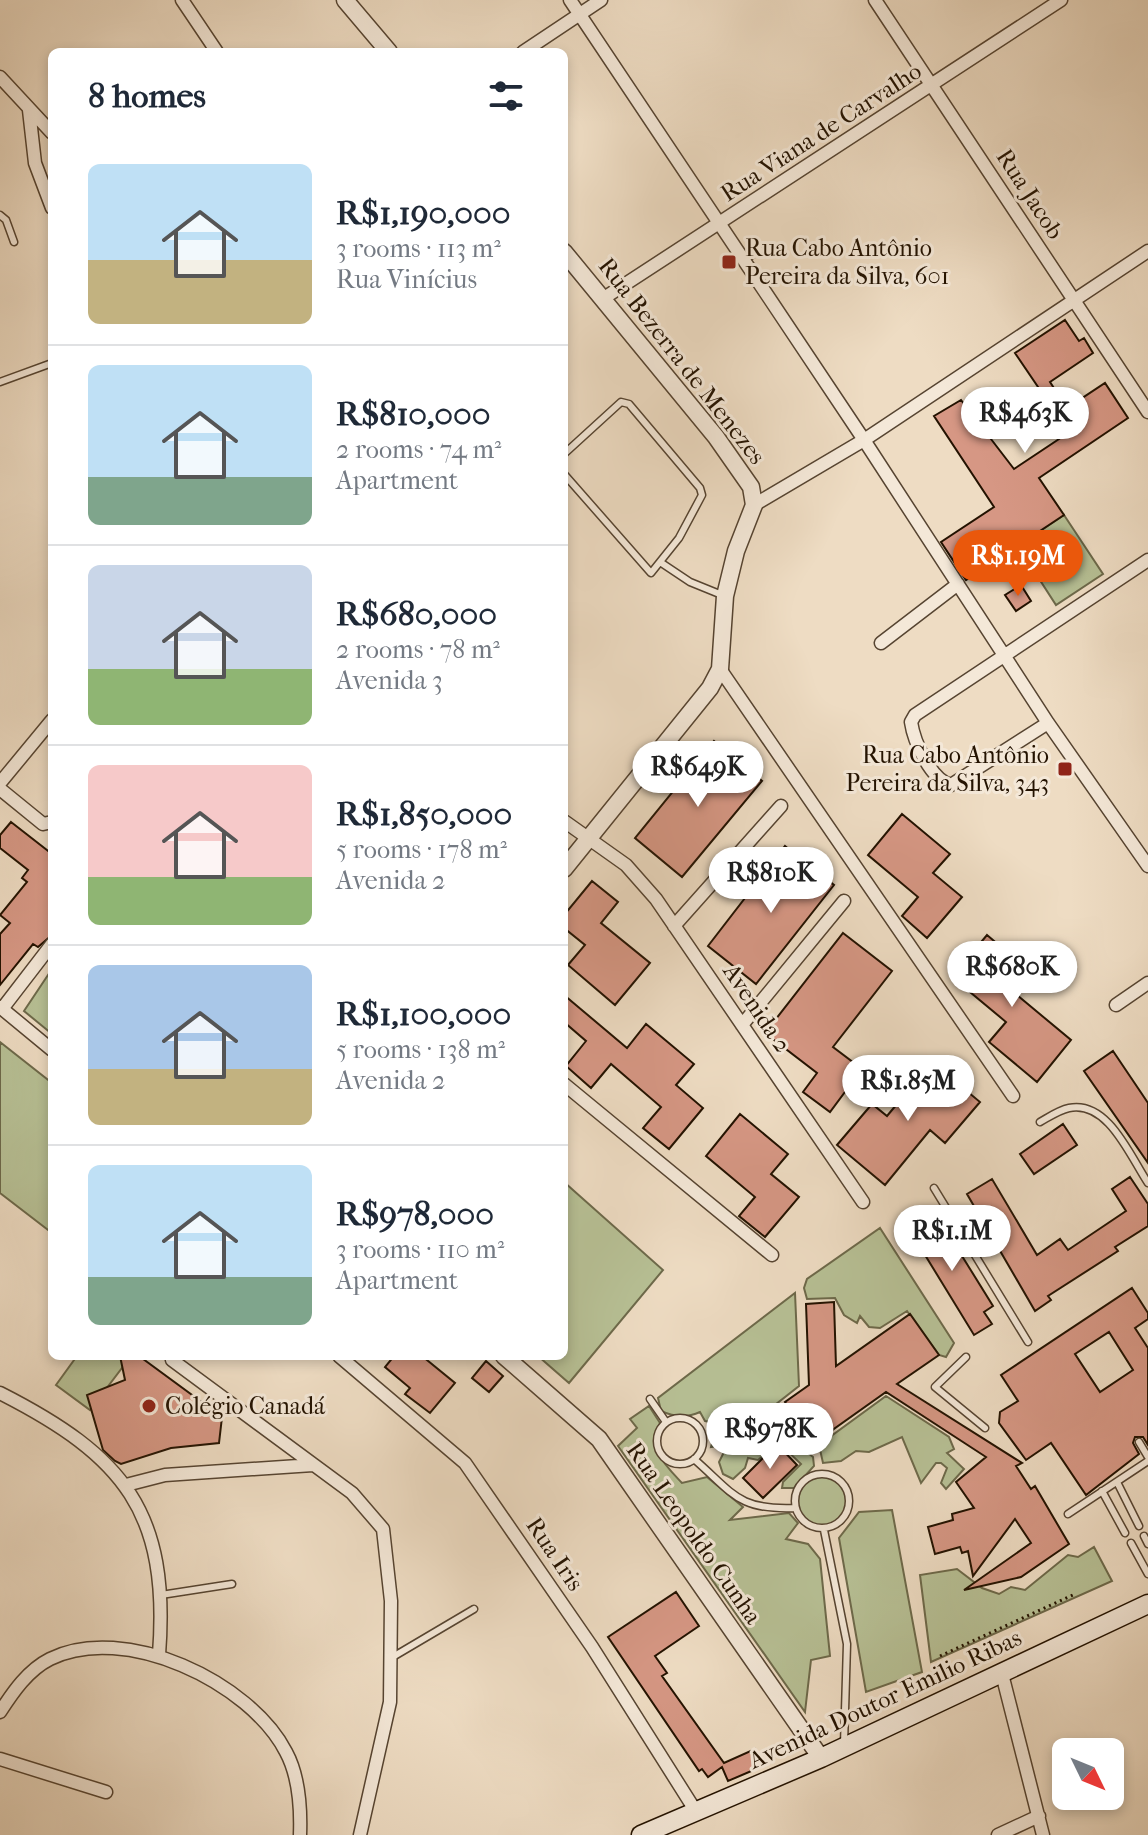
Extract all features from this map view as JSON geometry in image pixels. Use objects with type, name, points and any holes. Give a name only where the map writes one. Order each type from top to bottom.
[{"type":"main road","name":"Avenida Doutor Emilio Ribas","points":[[641,1835],[843,1748],[1148,1604]]},
{"type":"street","points":[[182,0],[214,48]]},
{"type":"street","points":[[345,0],[386,48]]},
{"type":"street","points":[[570,0],[864,440],[1048,723],[1148,866]]},
{"type":"street","points":[[529,48],[601,0]]},
{"type":"street","name":"Rua Jacob","points":[[875,0],[1148,412]]},
{"type":"street","name":"Rua Viana de Carvalho","points":[[604,298],[932,87],[1061,0]]},
{"type":"street","points":[[0,77],[48,129]]},
{"type":"street","points":[[29,110],[35,163],[48,197]]},
{"type":"street","points":[[568,864],[710,688],[720,669],[725,596],[736,551],[754,505],[864,440],[1148,251]]},
{"type":"street","name":"Rua Bezerra de Menezes","points":[[568,257],[716,437],[751,487],[754,505]]},
{"type":"street","points":[[1048,723],[957,785],[939,780],[913,731],[915,715],[1148,560]]},
{"type":"street","points":[[881,643],[958,584]]},
{"type":"street","points":[[720,669],[1013,1096]]},
{"type":"street","points":[[0,783],[48,725]]},
{"type":"street","points":[[0,789],[43,824],[48,823]]},
{"type":"street","points":[[674,926],[781,806]]},
{"type":"street","name":"Avenida 2","points":[[568,824],[626,865],[674,926],[863,1202]]},
{"type":"street","points":[[742,1025],[844,901]]},
{"type":"street","points":[[48,949],[1,1008],[48,1047]]},
{"type":"street","points":[[1116,1005],[1148,983]]},
{"type":"street","points":[[568,1087],[772,1255]]},
{"type":"street","points":[[172,1360],[352,1493],[383,1529],[389,1560],[390,1702],[360,1835]]},
{"type":"street","name":"Rua Iris","points":[[344,1360],[465,1463],[592,1647],[695,1810]]},
{"type":"street","name":"Rua Leopoldo Cunha","points":[[509,1360],[599,1439],[821,1758]]},
{"type":"street","points":[[0,1393],[44,1415],[76,1436],[126,1485],[137,1502],[156,1554],[161,1595],[159,1655]]},
{"type":"street","points":[[126,1485],[165,1475],[313,1465]]},
{"type":"street","points":[[0,1712],[29,1674],[48,1659],[73,1650],[159,1655],[228,1689],[258,1711],[274,1731],[296,1777],[300,1835]]},
{"type":"street","points":[[1002,1674],[1043,1835]]},
{"type":"street","points":[[0,1759],[106,1792]]},
{"type":"street","points":[[998,1835],[1039,1816]]},
{"type":"lane","points":[[0,215],[6,220],[14,242]]},
{"type":"lane","points":[[744,260],[760,250]]},
{"type":"lane","points":[[0,382],[48,364]]},
{"type":"lane","points":[[568,450],[621,402],[636,409],[700,488],[702,495],[679,538],[651,573],[568,479]]},
{"type":"lane","points":[[660,562],[690,582],[725,596]]},
{"type":"lane","points":[[1040,1122],[1067,1108],[1091,1109],[1104,1117],[1148,1183]]},
{"type":"lane","points":[[934,1188],[1028,1342]]},
{"type":"lane","points":[[966,1357],[935,1387],[985,1428]]},
{"type":"lane","points":[[650,1399],[666,1422]]},
{"type":"lane","points":[[679,1417],[693,1421],[702,1432],[702,1447],[694,1459],[681,1464],[667,1460],[658,1449],[658,1434],[666,1422],[679,1417]]},
{"type":"lane","points":[[1068,1514],[1148,1459],[1139,1442]]},
{"type":"lane","points":[[694,1459],[744,1503],[761,1509],[794,1508]]},
{"type":"lane","points":[[830,1474],[845,1485],[850,1504],[841,1522],[824,1530],[805,1524],[794,1508],[796,1489],[810,1475],[830,1474]]},
{"type":"lane","points":[[1117,1482],[1139,1526]]},
{"type":"lane","points":[[1102,1491],[1125,1533]]},
{"type":"lane","points":[[824,1530],[847,1644],[847,1720],[843,1748]]},
{"type":"lane","points":[[1131,1543],[1148,1574]]},
{"type":"lane","points":[[161,1595],[232,1584]]},
{"type":"lane","points":[[391,1658],[474,1609]]},
{"type":"path","points":[[940,1656],[1075,1594]]},
{"type":"green space","points":[[1064,515],[1103,574],[1056,605],[1018,546]]},
{"type":"green space","points":[[48,975],[48,1031],[24,1011]]},
{"type":"green space","points":[[0,1042],[48,1080],[48,1230],[0,1193]]},
{"type":"green space","points":[[568,1186],[663,1270],[569,1383],[543,1360],[568,1360]]},
{"type":"green space","points":[[880,1228],[954,1343],[946,1357],[939,1355],[907,1311],[880,1328],[869,1327],[860,1316],[857,1323],[844,1315],[835,1298],[807,1299],[804,1288],[807,1279]]},
{"type":"green space","points":[[795,1293],[799,1386],[775,1405],[782,1432],[813,1457],[814,1466],[794,1488],[782,1488],[783,1482],[801,1464],[779,1443],[758,1460],[748,1458],[745,1468],[733,1479],[723,1474],[719,1462],[725,1450],[735,1444],[711,1447],[715,1432],[723,1424],[705,1421],[700,1412],[676,1416],[661,1411],[658,1398]]},
{"type":"green space","points":[[74,1360],[128,1360],[90,1410],[56,1385]]},
{"type":"green space","points":[[886,1396],[949,1437],[954,1449],[947,1453],[964,1469],[946,1489],[941,1483],[947,1468],[941,1463],[936,1463],[921,1483],[902,1437],[869,1452],[856,1451],[841,1461],[823,1463],[819,1445]]},
{"type":"green space","points":[[649,1406],[660,1423],[656,1441],[660,1456],[682,1483],[707,1477],[743,1507],[730,1520],[789,1513],[798,1523],[786,1539],[808,1544],[820,1559],[830,1656],[811,1660],[805,1712],[618,1446],[637,1428],[630,1419]]},
{"type":"green space","points":[[822,1476],[840,1483],[847,1501],[840,1519],[822,1526],[804,1519],[797,1501],[804,1483]]},
{"type":"green space","points":[[892,1510],[922,1672],[866,1692],[839,1538],[859,1512]]},
{"type":"green space","points":[[1094,1547],[1112,1581],[931,1662],[920,1575],[957,1569],[982,1588],[999,1594],[1011,1587],[1025,1590],[1068,1555],[1078,1557]]},
{"type":"building","points":[[1065,320],[1079,341],[1084,338],[1093,353],[1050,382],[1067,408],[1105,383],[1128,418],[1039,478],[1064,515],[966,580],[941,542],[994,507],[934,416],[961,400],[1014,469],[1059,439],[1047,421],[1057,415],[1015,353]]},
{"type":"building","points":[[1021,585],[1031,601],[1016,611],[1005,595]]},
{"type":"building","points":[[714,741],[762,781],[682,877],[635,838]]},
{"type":"building","points":[[902,814],[950,854],[933,873],[962,897],[927,938],[902,916],[918,897],[868,855]]},
{"type":"building","points":[[11,822],[48,851],[48,938],[38,947],[33,944],[0,985],[0,934],[10,923],[0,915],[27,882],[22,878],[28,870],[0,848],[0,835]]},
{"type":"building","points":[[785,846],[834,885],[756,984],[708,946]]},
{"type":"building","points":[[592,881],[618,902],[601,923],[650,963],[615,1005],[568,965],[585,945],[568,931],[568,910]]},
{"type":"building","points":[[843,933],[892,971],[833,1047],[862,1069],[830,1112],[803,1092],[817,1073],[765,1033]]},
{"type":"building","points":[[987,935],[1034,975],[1017,995],[1071,1040],[1037,1082],[989,1042],[1006,1022],[952,977]]},
{"type":"building","points":[[568,998],[627,1048],[646,1024],[694,1064],[676,1085],[703,1108],[669,1149],[643,1128],[661,1107],[611,1064],[591,1088],[568,1068],[586,1041],[568,1025]]},
{"type":"building","points":[[1113,1051],[1148,1103],[1148,1163],[1084,1071]]},
{"type":"building","points":[[932,1062],[980,1102],[945,1143],[930,1130],[885,1185],[837,1145],[872,1104],[887,1116]]},
{"type":"building","points":[[740,1114],[788,1154],[771,1174],[799,1197],[765,1237],[739,1216],[755,1197],[706,1156]]},
{"type":"building","points":[[1063,1124],[1077,1145],[1034,1174],[1020,1154]]},
{"type":"building","points":[[1130,1177],[1148,1204],[1148,1226],[1115,1247],[1118,1251],[1048,1296],[1051,1300],[1035,1311],[967,1194],[992,1179],[1037,1255],[1060,1239],[1068,1250],[1126,1211],[1112,1189]]},
{"type":"building","points":[[920,1209],[939,1241],[949,1235],[993,1306],[984,1312],[992,1324],[974,1335],[903,1219]]},
{"type":"building","points":[[1132,1288],[1148,1313],[1148,1319],[1135,1328],[1148,1348],[1148,1445],[1143,1437],[1135,1437],[1133,1443],[1139,1454],[1086,1495],[1051,1443],[1026,1460],[999,1423],[1000,1412],[1018,1401],[1001,1375]],"holes":[[[1109,1332],[1133,1370],[1100,1392],[1075,1354]]]},
{"type":"building","points":[[834,1302],[836,1366],[910,1314],[939,1355],[897,1384],[1022,1463],[1016,1466],[1031,1489],[1035,1486],[1069,1544],[1021,1577],[964,1590],[1031,1543],[1015,1519],[973,1576],[968,1551],[962,1553],[960,1547],[935,1554],[928,1527],[953,1520],[952,1514],[974,1508],[956,1482],[986,1457],[886,1392],[814,1443],[785,1402],[809,1385],[806,1304]]},
{"type":"building","name":"Colégio Canadá","points":[[121,1360],[144,1360],[222,1417],[219,1443],[171,1448],[121,1464],[115,1461],[103,1450],[87,1395],[125,1380]]},
{"type":"building","points":[[391,1360],[427,1360],[455,1383],[430,1413],[405,1394],[410,1388],[385,1367]]},
{"type":"building","points":[[486,1361],[503,1376],[489,1392],[472,1378]]},
{"type":"building","points":[[777,1444],[797,1465],[763,1498],[743,1478]]},
{"type":"building","points":[[676,1592],[699,1626],[655,1656],[667,1673],[662,1676],[724,1763],[755,1749],[763,1766],[728,1781],[722,1767],[708,1777],[702,1769],[699,1771],[608,1637]]},
{"type":"place","name":"Rua Cabo Antônio Pereira da Silva, 601","points":[[729,262]]},
{"type":"place","name":"Rua Cabo Antônio Pereira da Silva, 343","points":[[1065,769]]},
{"type":"place","name":"Colégio Canadá","points":[[149,1406]]}]
